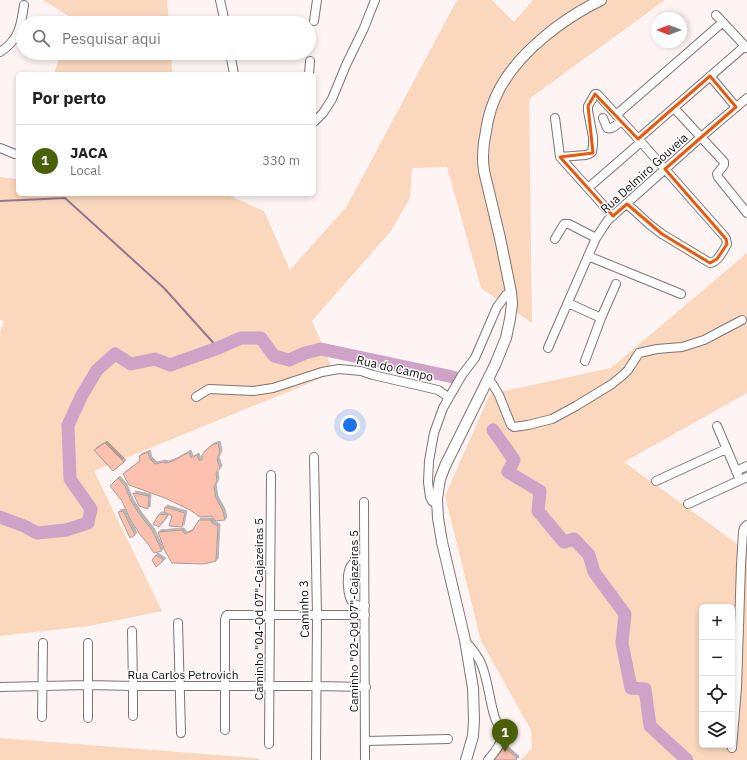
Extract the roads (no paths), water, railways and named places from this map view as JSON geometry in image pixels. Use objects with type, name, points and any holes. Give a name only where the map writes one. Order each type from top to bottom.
[{"type":"main road","points":[[466,760],[473,736],[473,688],[465,640],[442,542],[438,518],[437,499],[445,466],[506,338],[509,327],[512,304],[511,292],[482,162],[484,141],[489,114],[500,88],[524,56],[561,23],[601,0]]},
{"type":"street","points":[[220,0],[223,16]]},
{"type":"street","points":[[315,16],[317,0]]},
{"type":"street","points":[[316,120],[323,113],[332,99],[375,0]]},
{"type":"street","points":[[23,16],[24,5]]},
{"type":"street","points":[[588,188],[674,108],[746,47],[716,15]]},
{"type":"street","points":[[602,118],[609,129],[621,121],[723,22]]},
{"type":"street","points":[[0,52],[16,37]]},
{"type":"street","points":[[231,60],[234,72]]},
{"type":"street","points":[[309,72],[310,61]]},
{"type":"street","points":[[710,76],[743,104]]},
{"type":"street","points":[[560,157],[586,155],[592,152],[594,145],[588,106],[595,94],[598,94],[725,237],[727,242],[726,246],[714,262],[710,263],[654,228],[627,204]]},
{"type":"street","name":"Rua Delmiro Gouveia","points":[[548,348],[596,238],[608,220],[701,137],[743,104]]},
{"type":"street","points":[[674,108],[724,162],[724,165],[717,174],[718,177],[747,213]]},
{"type":"street","points":[[555,118],[560,157],[613,216]]},
{"type":"street","points":[[0,148],[15,154]]},
{"type":"street","points":[[556,239],[566,223],[571,224],[596,238]]},
{"type":"street","points":[[588,256],[681,294]]},
{"type":"street","points":[[584,361],[616,284]]},
{"type":"street","points":[[437,505],[430,497],[428,482],[429,461],[434,433],[448,397],[475,358],[497,307],[506,295],[511,292]]},
{"type":"street","points":[[568,303],[601,318]]},
{"type":"street","points":[[488,377],[499,395],[511,425],[514,427],[528,425],[557,416],[612,384],[628,370],[639,354],[657,349],[689,345],[704,340],[742,320]]},
{"type":"street","name":"Rua do Campo","points":[[196,397],[209,389],[253,391],[273,388],[322,372],[345,370],[361,371],[379,377],[438,390],[448,397]]},
{"type":"street","points":[[688,504],[744,478],[736,471],[717,426]]},
{"type":"street","points":[[656,481],[726,449]]},
{"type":"street","name":"Caminho 3","points":[[314,457],[317,615],[316,760]]},
{"type":"street","points":[[736,471],[747,466]]},
{"type":"street","name":"Caminho \"04-Qd 07\"-Cajazeiras 5","points":[[270,744],[271,475]]},
{"type":"street","name":"Caminho \"02-Qd 07\"-Cajazeiras 5","points":[[364,502],[364,615],[366,687],[365,760]]},
{"type":"street","points":[[735,712],[743,532],[747,525]]},
{"type":"street","points":[[364,558],[357,560],[349,570],[348,594],[352,602],[359,606],[364,606]]},
{"type":"street","points":[[225,730],[225,620],[227,615],[364,615]]},
{"type":"street","points":[[178,622],[181,734]]},
{"type":"street","points":[[132,631],[133,716]]},
{"type":"street","points":[[465,640],[480,662],[485,675],[491,704],[501,732],[500,743],[488,760]]},
{"type":"street","points":[[42,717],[44,643]]},
{"type":"street","points":[[88,643],[88,718]]},
{"type":"street","name":"Rua Carlos Petrovich","points":[[0,687],[88,685],[366,687]]},
{"type":"street","points":[[366,741],[448,739]]},
{"type":"waterway","points":[[0,201],[65,198],[164,288],[218,348]]},
{"type":"waterway","points":[[0,517],[24,526],[37,533],[66,530],[88,523],[91,509],[70,479],[68,425],[82,395],[97,370],[115,354],[131,364],[155,359],[170,365],[241,338],[261,338],[274,356],[289,360],[305,353],[321,349],[453,377]]},
{"type":"waterway","points":[[493,430],[514,460],[508,472],[540,491],[538,511],[564,542],[574,539],[589,555],[594,572],[625,614],[622,643],[631,688],[645,689],[650,726],[687,760]]},
{"type":"place","name":"JACA","points":[[505,752]]}]
